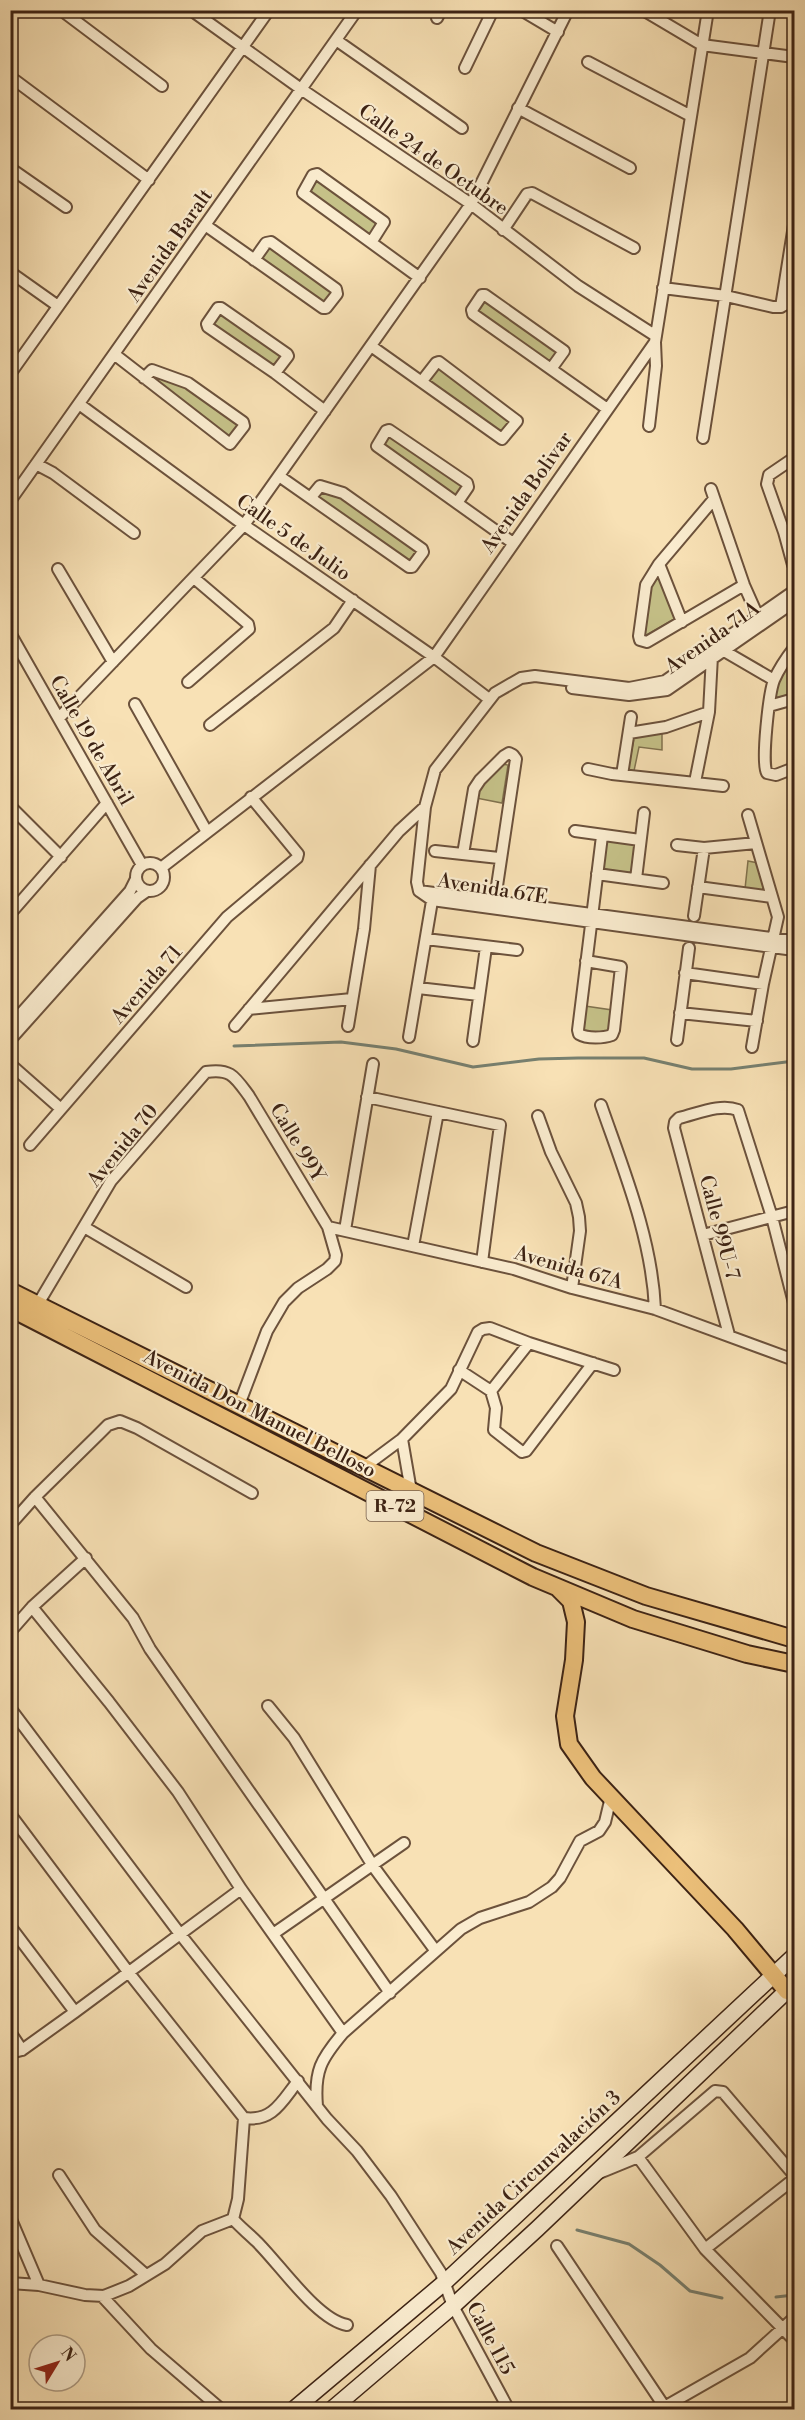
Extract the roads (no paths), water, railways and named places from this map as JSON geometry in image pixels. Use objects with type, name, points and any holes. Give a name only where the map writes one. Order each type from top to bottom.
[{"type":"main road","name":"Avenida Don Manuel Belloso","points":[[11,1295],[38,1304],[536,1554],[635,1592],[795,1639]]},
{"type":"main road","name":"Avenida Don Manuel Belloso","points":[[11,1295],[514,1568],[633,1619],[747,1654],[795,1664]]},
{"type":"main road","points":[[331,2409],[453,2306],[597,2174],[791,1987],[773,1976],[735,1929],[593,1778],[569,1744],[565,1716],[574,1660],[576,1622],[571,1601],[558,1587]]},
{"type":"main road","name":"Avenida Circunvalación 3","points":[[293,2409],[445,2283],[795,1956]]},
{"type":"main road","points":[[557,2178],[573,2196]]},
{"type":"street","points":[[60,10],[162,86]]},
{"type":"street","name":"Calle 24 de Octubre","points":[[191,10],[301,89],[471,204],[578,286],[655,339]]},
{"type":"street","points":[[10,374],[269,10]]},
{"type":"street","name":"Avenida Baralt","points":[[10,501],[357,10]]},
{"type":"street","points":[[465,68],[493,10]]},
{"type":"street","points":[[521,10],[558,32]]},
{"type":"street","points":[[60,717],[244,525],[471,204],[568,10]]},
{"type":"street","points":[[643,10],[702,45],[795,57]]},
{"type":"street","name":"Avenida Bolivar","points":[[161,868],[434,657],[655,339],[708,10]]},
{"type":"street","points":[[703,438],[770,10]]},
{"type":"street","points":[[336,40],[462,128]]},
{"type":"street","points":[[588,62],[691,116]]},
{"type":"street","points":[[16,81],[149,180]]},
{"type":"street","points":[[518,108],[630,168]]},
{"type":"street","points":[[10,168],[66,207]]},
{"type":"street","points":[[372,241],[384,222],[317,174],[313,176],[303,193],[420,278]]},
{"type":"street","points":[[503,230],[527,194],[532,193],[634,248]]},
{"type":"street","points":[[205,225],[254,260],[323,308],[326,308],[337,294],[336,289],[272,242],[266,243],[254,260]]},
{"type":"street","points":[[781,307],[795,225]]},
{"type":"street","points":[[10,272],[58,306]]},
{"type":"street","points":[[663,288],[726,296],[773,307],[781,307],[795,296]]},
{"type":"street","points":[[551,369],[564,353],[563,350],[485,295],[482,296],[472,310],[473,314],[606,408]]},
{"type":"street","points":[[275,373],[288,356],[287,354],[218,308],[207,324],[208,327],[325,411]]},
{"type":"street","points":[[649,426],[656,366],[655,339]]},
{"type":"street","points":[[371,346],[502,439],[517,421],[439,362],[422,381]]},
{"type":"street","points":[[114,354],[144,378],[230,444],[244,426],[243,422],[188,383],[151,370],[144,378]]},
{"type":"street","name":"Calle 5 de Julio","points":[[79,404],[244,525],[434,657],[489,699]]},
{"type":"street","points":[[457,503],[468,487],[467,483],[390,430],[386,430],[377,446],[513,543]]},
{"type":"street","points":[[793,565],[789,532],[767,484],[767,478],[795,458]]},
{"type":"street","points":[[36,464],[53,473],[134,533]]},
{"type":"street","points":[[279,476],[409,567],[412,567],[423,552],[422,549],[343,493],[320,486],[311,497]]},
{"type":"street","points":[[744,585],[647,642],[640,640],[644,592],[659,564],[712,494],[744,585],[759,620]]},
{"type":"street","points":[[659,564],[682,622]]},
{"type":"street","points":[[58,569],[113,662]]},
{"type":"street","points":[[188,682],[249,629],[248,624],[194,578]]},
{"type":"street","name":"Avenida 71A","points":[[489,699],[503,687],[521,678],[535,676],[618,687],[656,684],[716,651],[795,591]]},
{"type":"street","points":[[210,725],[334,628],[353,600]]},
{"type":"street","name":"Avenida 71A","points":[[759,620],[795,602]]},
{"type":"street","name":"Calle 19 de Abril","points":[[10,633],[60,717],[142,865]]},
{"type":"street","points":[[795,648],[774,680],[769,706],[765,769],[767,773],[776,775],[795,768]]},
{"type":"street","points":[[695,782],[709,712],[716,651],[774,680]]},
{"type":"street","points":[[235,1026],[399,831],[425,807],[435,770],[489,699]]},
{"type":"street","points":[[769,706],[795,699]]},
{"type":"street","points":[[135,704],[207,832]]},
{"type":"street","points":[[629,733],[666,727],[709,712]]},
{"type":"street","points":[[622,775],[631,717]]},
{"type":"street","points":[[463,854],[474,789],[480,780],[509,753],[516,759],[499,858],[494,905]]},
{"type":"street","points":[[588,769],[723,786]]},
{"type":"street","name":"Avenida 71","points":[[30,1145],[227,917],[298,856],[251,797]]},
{"type":"street","points":[[10,915],[107,802]]},
{"type":"street","points":[[10,806],[61,857]]},
{"type":"street","name":"Avenida 67E","points":[[425,807],[417,882],[419,891],[433,896],[494,905],[772,942],[795,941]]},
{"type":"street","points":[[636,879],[644,813]]},
{"type":"street","points":[[748,815],[778,917],[752,1047]]},
{"type":"street","points":[[575,831],[640,840]]},
{"type":"street","points":[[586,961],[621,968],[614,1030],[608,1037],[583,1037],[579,1034],[586,961],[602,836]]},
{"type":"street","points":[[677,845],[704,848],[756,843]]},
{"type":"street","points":[[694,916],[704,848]]},
{"type":"street","points":[[435,851],[499,858]]},
{"type":"street","points":[[10,1026],[130,891],[137,871],[142,865],[154,863],[161,868],[164,875],[163,883],[158,888],[147,891],[137,898],[10,1040]]},
{"type":"street","points":[[348,1026],[364,929],[370,865]]},
{"type":"street","points":[[597,873],[663,883]]},
{"type":"street","points":[[136,879],[147,891]]},
{"type":"street","points":[[698,887],[772,897]]},
{"type":"street","points":[[409,1037],[433,896]]},
{"type":"street","points":[[426,939],[517,951]]},
{"type":"street","name":"Avenida 67E","points":[[772,942],[795,950]]},
{"type":"street","points":[[472,1041],[486,947]]},
{"type":"street","points":[[677,1040],[689,948]]},
{"type":"street","points":[[685,973],[763,984]]},
{"type":"street","points":[[418,988],[479,995]]},
{"type":"street","points":[[249,1009],[352,999]]},
{"type":"street","points":[[680,1013],[756,1021]]},
{"type":"street","points":[[10,1064],[62,1109]]},
{"type":"street","points":[[345,1230],[373,1064]]},
{"type":"street","name":"Avenida 70","points":[[38,1304],[111,1181],[206,1072],[222,1070],[235,1078]]},
{"type":"street","name":"Calle 99Y","points":[[235,1078],[249,1096],[328,1227],[336,1255],[335,1261],[327,1269],[298,1287],[284,1302],[267,1330],[238,1405]]},
{"type":"street","points":[[367,1097],[500,1125],[482,1262]]},
{"type":"street","points":[[601,1105],[643,1233],[655,1309]]},
{"type":"street","name":"Calle 99U-7","points":[[729,1335],[674,1128],[679,1118],[731,1107],[738,1110],[772,1217]]},
{"type":"street","points":[[413,1246],[438,1112]]},
{"type":"street","points":[[538,1116],[550,1152],[576,1203],[579,1217],[580,1231],[572,1288]]},
{"type":"street","points":[[704,1235],[795,1211]]},
{"type":"street","points":[[772,1217],[795,1303]]},
{"type":"street","points":[[84,1227],[186,1287]]},
{"type":"street","name":"Avenida 67A","points":[[328,1227],[514,1269],[572,1288],[655,1309],[795,1360]]},
{"type":"street","points":[[363,1468],[402,1439],[451,1389],[478,1332],[483,1329],[490,1328],[614,1370]]},
{"type":"street","points":[[491,1392],[529,1343]]},
{"type":"street","points":[[459,1370],[491,1392],[496,1408],[494,1430],[522,1452],[526,1451],[593,1363]]},
{"type":"street","points":[[10,1525],[108,1425],[120,1421],[137,1428],[252,1492]]},
{"type":"street","points":[[402,1439],[411,1491]]},
{"type":"street","points":[[35,1497],[133,1618],[150,1649],[390,1993]]},
{"type":"street","points":[[10,1632],[32,1607],[86,1558]]},
{"type":"street","points":[[32,1607],[178,1792],[241,1889],[344,2033]]},
{"type":"street","points":[[268,1706],[294,1738],[373,1866],[435,1950]]},
{"type":"street","name":"Calle 115","points":[[10,1708],[180,1934],[391,2196],[445,2283],[453,2306],[509,2409]]},
{"type":"street","points":[[317,2106],[315,2083],[320,2067],[332,2046],[344,2033],[461,1929],[480,1918],[529,1902],[552,1887],[560,1878],[580,1841],[599,1831],[605,1822],[611,1797]]},
{"type":"street","points":[[10,1814],[129,1973],[244,2118],[256,2120],[271,2115],[298,2081]]},
{"type":"street","points":[[273,1934],[404,1843]]},
{"type":"street","points":[[10,2054],[22,2050],[241,1889]]},
{"type":"street","points":[[10,1926],[75,2012]]},
{"type":"street","points":[[10,2032],[22,2050]]},
{"type":"street","points":[[597,2174],[638,2157],[715,2091],[723,2092],[795,2177],[705,2249]]},
{"type":"street","points":[[233,2219],[238,2199],[244,2118]]},
{"type":"street","points":[[638,2157],[705,2249],[795,2340]]},
{"type":"street","points":[[59,2175],[95,2230],[146,2275]]},
{"type":"street","points":[[10,2217],[39,2285]]},
{"type":"street","points":[[10,2283],[39,2285],[85,2295],[102,2296],[129,2286],[165,2264],[202,2231],[233,2219]]},
{"type":"street","points":[[233,2219],[321,2311],[332,2320],[347,2325]]},
{"type":"street","points":[[557,2246],[662,2408],[750,2358],[795,2318]]},
{"type":"street","points":[[102,2296],[151,2349],[222,2409]]},
{"type":"waterway","points":[[234,1046],[341,1042],[396,1049],[473,1067],[539,1059],[578,1058],[644,1058],[692,1069],[731,1069],[794,1061]]},
{"type":"waterway","points":[[577,2230],[629,2244],[660,2265],[690,2291],[722,2298]]},
{"type":"waterway","points":[[776,2297],[794,2295]]}]
